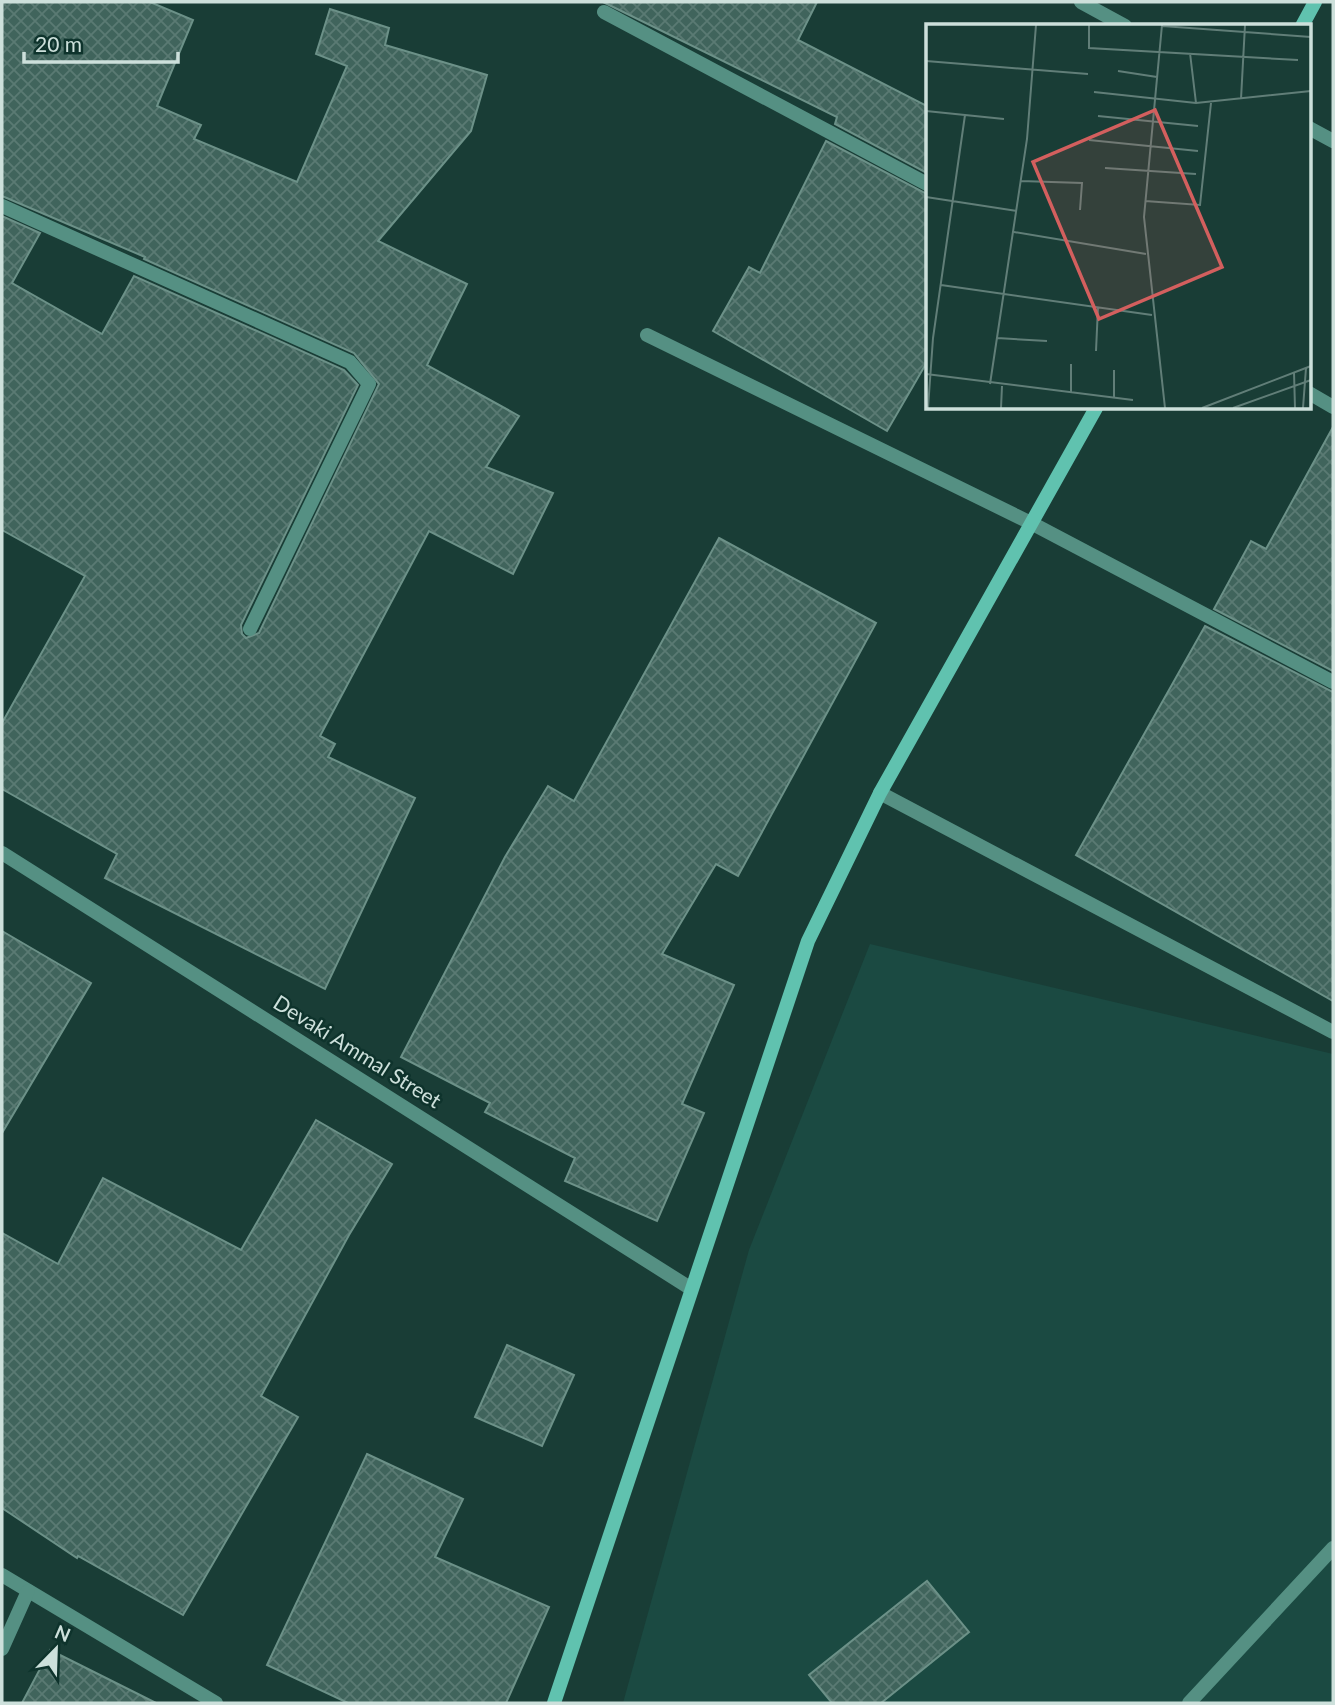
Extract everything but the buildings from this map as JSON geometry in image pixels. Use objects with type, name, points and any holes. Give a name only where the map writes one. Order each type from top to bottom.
[{"type":"street","points":[[1081,2],[1121,24]]},
{"type":"street","points":[[1303,24],[1315,2]]},
{"type":"street","points":[[604,12],[926,183]]},
{"type":"street","points":[[1310,129],[1333,141]]},
{"type":"street","points":[[2,206],[350,362],[369,384],[250,629]]},
{"type":"street","points":[[647,335],[1033,524],[1333,682]]},
{"type":"street","points":[[1310,394],[1333,407]]},
{"type":"street","points":[[554,1703],[690,1288],[808,941],[880,793],[1095,410]]},
{"type":"street","points":[[880,793],[1333,1032]]},
{"type":"street","name":"Devaki Ammal Street","points":[[2,853],[690,1288]]},
{"type":"street","points":[[1189,1703],[1333,1548]]},
{"type":"street","points":[[2,1575],[216,1703]]},
{"type":"street","points":[[2,1649],[28,1591]]},
{"type":"shaded area","points":[[870,944],[1333,1054],[1333,1703],[623,1703],[749,1250]]}]
